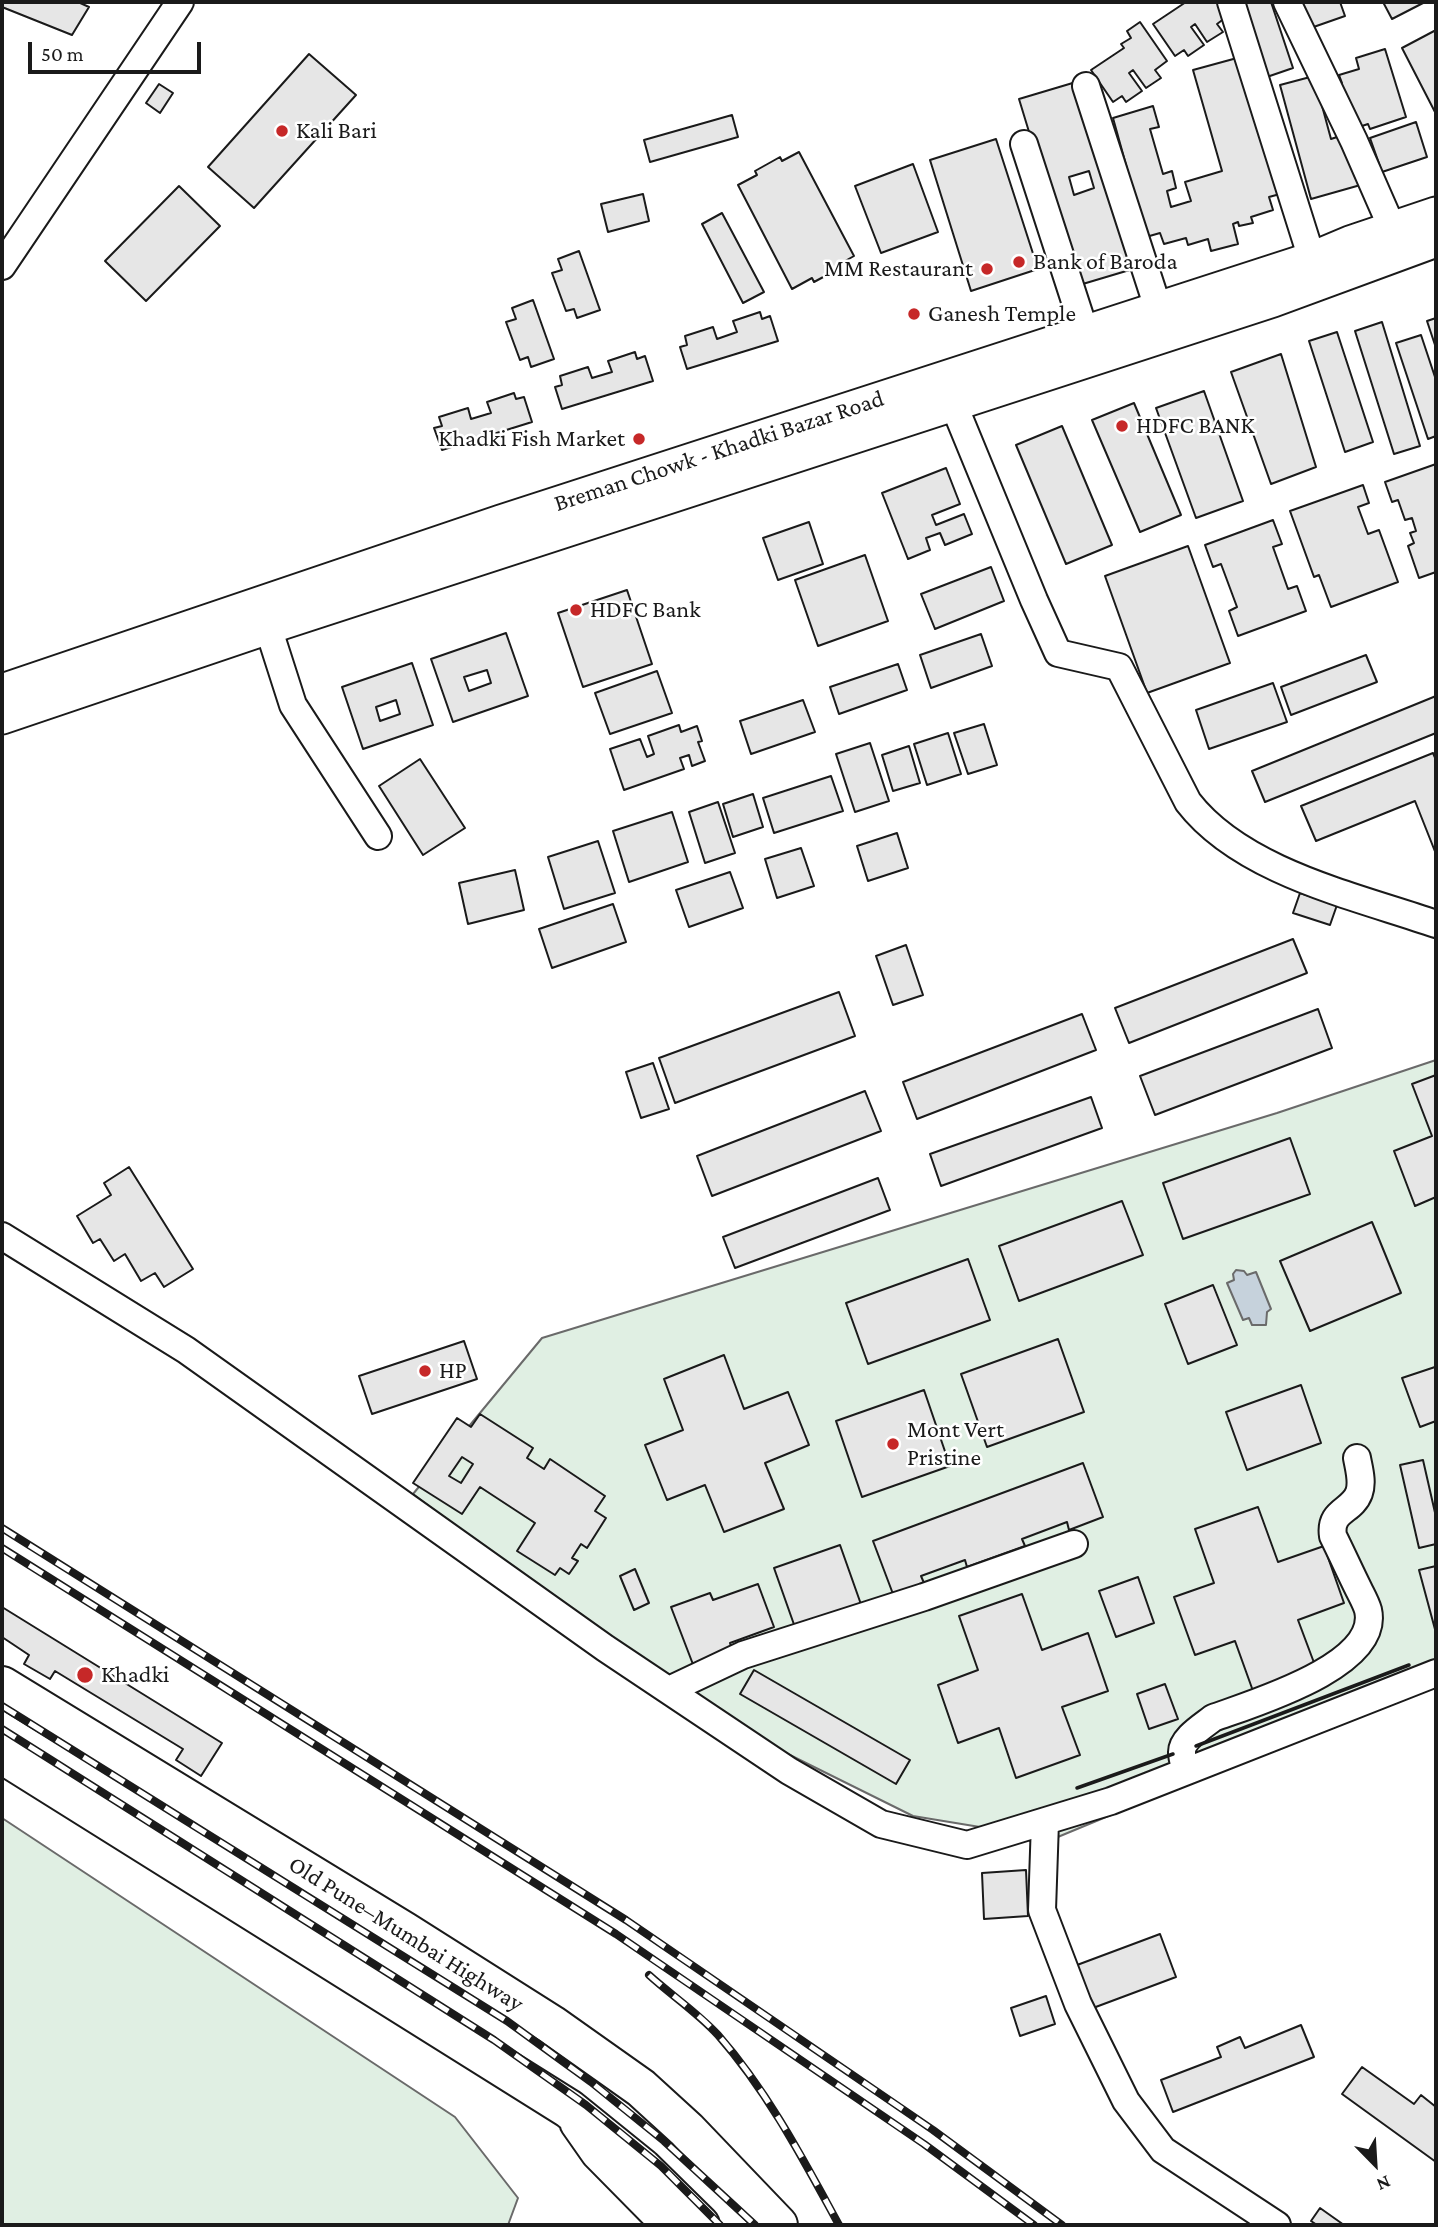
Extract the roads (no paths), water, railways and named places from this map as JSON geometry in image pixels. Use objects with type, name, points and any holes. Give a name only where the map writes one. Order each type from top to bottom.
[{"type":"highway","name":"Old Pune–Mumbai Highway","points":[[2,1686],[552,2025],[641,2088],[687,2130],[778,2225]]},
{"type":"highway","points":[[2,1754],[569,2109],[625,2154],[700,2225]]},
{"type":"main road","name":"Breman Chowk - Khadki Bazar Road","points":[[2,691],[501,522],[948,391],[1272,300],[1393,230],[1436,214]]},
{"type":"main road","name":"Breman Chowk - Khadki Bazar Road","points":[[2,717],[948,391],[1085,332],[1312,259],[1436,240]]},
{"type":"street","points":[[2,267],[180,2]]},
{"type":"street","points":[[1231,2],[1312,259]]},
{"type":"street","points":[[1287,2],[1354,141],[1393,230]]},
{"type":"street","points":[[1086,86],[1158,308]]},
{"type":"street","points":[[1024,144],[1085,332]]},
{"type":"street","points":[[948,391],[1058,653],[1119,667],[1188,802],[1201,818],[1253,856],[1294,876],[1436,924]]},
{"type":"street","points":[[268,627],[293,705],[378,836]]},
{"type":"street","points":[[2,1236],[186,1350],[606,1648],[789,1771],[881,1824],[967,1846],[1111,1801],[1436,1672]]},
{"type":"street","points":[[1186,1771],[1181,1752],[1184,1745],[1213,1718],[1305,1683],[1343,1658],[1357,1646],[1365,1632],[1368,1610],[1333,1536],[1332,1525],[1338,1515],[1359,1495],[1361,1480],[1357,1458]]},
{"type":"street","points":[[668,1690],[743,1656],[924,1597],[1074,1544]]},
{"type":"street","points":[[1045,1822],[1042,1910],[1078,2004],[1126,2101],[1163,2150],[1277,2225]]},
{"type":"street","points":[[569,2109],[574,2126],[594,2155],[664,2225]]},
{"type":"railway","points":[[2,1528],[626,1920],[933,2130],[1062,2225]]},
{"type":"railway","points":[[2,1548],[616,1934],[924,2144],[1034,2225]]},
{"type":"railway","points":[[2,1706],[507,2021],[591,2082],[664,2141],[755,2225]]},
{"type":"railway","points":[[2,1729],[494,2040],[586,2105],[661,2166],[720,2225]]},
{"type":"railway","points":[[649,1975],[710,2027],[753,2079],[784,2127],[839,2225]]},
{"type":"place","name":"Kali Bari","points":[[282,131]]},
{"type":"place","name":"Bank of Baroda","points":[[1019,262]]},
{"type":"place","name":"MM Restaurant","points":[[987,269]]},
{"type":"place","name":"Ganesh Temple","points":[[914,314]]},
{"type":"place","name":"HDFC BANK","points":[[1122,426]]},
{"type":"place","name":"Khadki Fish Market","points":[[639,439]]},
{"type":"place","name":"HDFC Bank","points":[[576,610]]},
{"type":"place","name":"HP","points":[[425,1371]]},
{"type":"place","name":"Mont Vert Pristine","points":[[893,1444]]},
{"type":"place","name":"Khadki","points":[[85,1675]]}]
